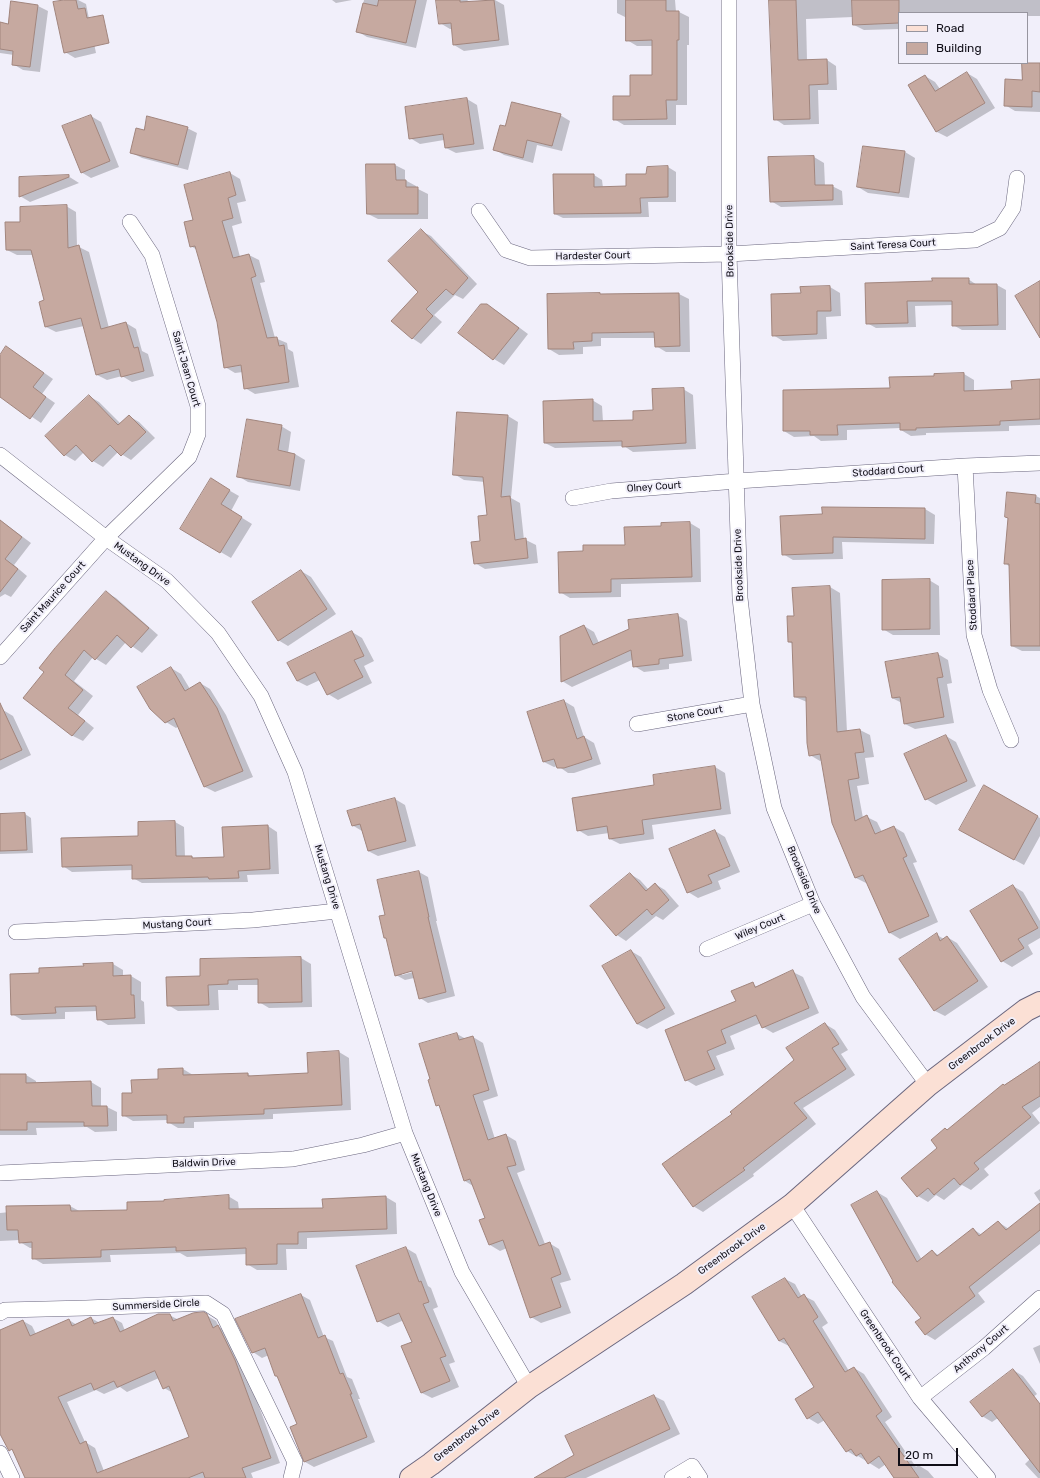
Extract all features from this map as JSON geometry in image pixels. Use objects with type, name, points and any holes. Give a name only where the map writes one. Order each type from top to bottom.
[{"type":"street","name":"Brookside Drive","points":[[729,0],[730,254],[736,481],[740,598],[752,704],[774,808],[813,904],[863,997],[928,1085]]},
{"type":"street","name":"Saint Teresa Court","points":[[730,254],[975,240],[1000,228],[1013,208],[1017,178]]},
{"type":"street","name":"Hardester Court","points":[[479,211],[506,250],[530,258],[730,254]]},
{"type":"street","name":"Saint Jean Court","points":[[106,538],[189,456],[198,434],[198,406],[152,255],[130,222]]},
{"type":"street","name":"Mustang Drive","points":[[0,455],[106,538],[167,581],[218,633],[261,696],[295,772],[405,1133],[462,1272],[529,1387]]},
{"type":"street","name":"Stoddard Court","points":[[736,481],[965,466],[1040,464]]},
{"type":"street","name":"Stoddard Place","points":[[965,466],[974,635],[990,690],[1011,740]]},
{"type":"street","name":"Olney Court","points":[[573,498],[611,491],[736,481]]},
{"type":"street","name":"Saint Maurice Court","points":[[0,656],[106,538]]},
{"type":"street","name":"Stone Court","points":[[637,724],[752,704]]},
{"type":"street","name":"Wiley Court","points":[[707,949],[813,904]]},
{"type":"street","name":"Mustang Court","points":[[16,932],[253,920],[337,911]]},
{"type":"street","name":"Greenbrook Drive","points":[[411,1478],[529,1387],[684,1284],[792,1204],[928,1085],[1026,1010],[1040,1003]]},
{"type":"street","name":"Baldwin Drive","points":[[0,1173],[293,1159],[363,1145],[405,1133]]},
{"type":"street","name":"Greenbrook Court","points":[[792,1204],[920,1398],[988,1478]]},
{"type":"street","name":"Anthony Court","points":[[920,1398],[984,1348],[1040,1298]]},
{"type":"street","name":"Summerside Circle","points":[[0,1313],[5,1310],[206,1303],[223,1314],[295,1462],[291,1478]]},
{"type":"street","points":[[0,1453],[12,1478]]},
{"type":"street","points":[[672,1478],[692,1466],[700,1478]]},
{"type":"building","points":[[76,0],[78,9],[85,8],[87,18],[103,15],[109,43],[64,53],[53,2]]},
{"type":"building","points":[[379,0],[416,0],[406,43],[356,32],[363,3],[377,6]]},
{"type":"building","points":[[436,0],[460,0],[460,2],[494,0],[499,40],[453,45],[451,23],[439,24]]},
{"type":"building","points":[[626,0],[666,0],[666,11],[679,11],[679,40],[677,40],[677,100],[666,100],[667,119],[613,120],[613,96],[630,96],[630,75],[652,75],[652,40],[626,41]]},
{"type":"building","points":[[769,0],[796,0],[798,60],[827,59],[828,84],[809,85],[810,119],[774,120]]},
{"type":"building","points":[[852,0],[899,0],[898,23],[853,25]]},
{"type":"building","points":[[11,1],[38,5],[30,67],[12,65],[13,51],[0,49],[0,22],[8,24]]},
{"type":"building","points":[[1040,63],[1040,92],[1032,91],[1032,107],[1004,106],[1005,79],[1022,80],[1022,64]]},
{"type":"building","points":[[967,72],[985,103],[936,132],[908,85],[925,75],[935,91]]},
{"type":"building","points":[[467,98],[474,144],[445,148],[443,134],[409,139],[405,107]]},
{"type":"building","points":[[512,102],[561,114],[552,146],[527,140],[523,158],[493,150],[500,125],[505,126]]},
{"type":"building","points":[[91,115],[110,161],[81,173],[62,126]]},
{"type":"building","points":[[147,116],[188,127],[178,165],[130,153],[136,128],[144,130]]},
{"type":"building","points":[[863,146],[905,151],[899,193],[857,187]]},
{"type":"building","points":[[814,156],[815,185],[833,185],[833,200],[770,202],[768,157]]},
{"type":"building","points":[[366,164],[395,164],[396,180],[406,180],[406,187],[418,187],[418,214],[367,214]]},
{"type":"building","points":[[668,166],[668,197],[640,198],[641,213],[554,214],[553,174],[594,174],[594,187],[626,186],[626,174],[646,174],[647,167]]},
{"type":"building","points":[[230,172],[236,195],[228,198],[233,218],[222,221],[233,258],[249,254],[256,276],[251,278],[267,338],[277,337],[279,346],[284,345],[289,382],[244,389],[241,365],[224,368],[217,322],[195,246],[190,247],[184,222],[193,220],[184,185]]},
{"type":"building","points":[[69,175],[69,177],[19,197],[19,177]]},
{"type":"building","points":[[67,205],[68,248],[79,245],[101,329],[126,322],[134,348],[138,347],[144,371],[121,377],[119,369],[96,375],[81,318],[45,327],[39,302],[44,300],[31,250],[6,250],[5,222],[20,222],[20,207]]},
{"type":"building","points":[[421,229],[468,278],[453,295],[446,289],[426,309],[433,316],[412,339],[391,321],[418,292],[388,261]]},
{"type":"building","points":[[932,278],[969,278],[969,284],[997,284],[998,325],[952,326],[952,301],[907,301],[908,323],[866,324],[865,283],[932,281]]},
{"type":"building","points":[[1040,281],[1040,338],[1015,296]]},
{"type":"building","points":[[830,286],[831,311],[817,311],[817,334],[772,336],[771,294],[801,293],[800,287]]},
{"type":"building","points":[[679,293],[680,346],[655,347],[654,332],[592,333],[592,341],[573,342],[574,349],[548,349],[547,294]]},
{"type":"building","points":[[481,304],[487,304],[519,328],[493,360],[458,333]]},
{"type":"building","points":[[6,346],[44,373],[33,387],[46,397],[30,419],[0,397],[0,355]]},
{"type":"building","points":[[964,373],[964,391],[1012,389],[1011,381],[1040,379],[1040,419],[1000,421],[1000,425],[916,428],[916,430],[900,430],[900,423],[837,425],[838,435],[810,435],[810,431],[783,431],[783,390],[890,388],[889,377],[934,376],[934,374]]},
{"type":"building","points":[[684,388],[686,443],[622,447],[622,441],[544,443],[543,401],[593,399],[593,421],[633,420],[633,411],[653,410],[652,389]]},
{"type":"building","points":[[89,395],[118,425],[129,415],[146,432],[121,456],[110,445],[92,462],[76,445],[64,456],[45,436]]},
{"type":"building","points":[[457,412],[508,415],[501,497],[510,496],[515,540],[526,538],[528,558],[474,564],[471,542],[480,541],[478,516],[487,515],[483,477],[453,475]]},
{"type":"building","points":[[247,419],[282,425],[278,450],[295,454],[290,486],[237,477]]},
{"type":"building","points":[[211,478],[230,490],[221,504],[242,517],[220,553],[180,529]]},
{"type":"building","points":[[1007,492],[1036,495],[1035,503],[1040,504],[1040,646],[1011,646],[1009,564],[1004,564],[1008,518],[1005,517]]},
{"type":"building","points":[[822,507],[925,508],[925,539],[833,537],[833,553],[782,555],[780,516],[822,514]]},
{"type":"building","points":[[0,520],[22,537],[5,559],[18,569],[0,592]]},
{"type":"building","points":[[690,522],[692,577],[611,579],[611,592],[559,593],[558,552],[583,551],[583,545],[625,545],[624,527],[661,526],[661,523]]},
{"type":"building","points":[[301,570],[327,609],[278,641],[252,602]]},
{"type":"building","points":[[930,579],[930,629],[882,630],[882,580]]},
{"type":"building","points":[[830,586],[837,732],[860,729],[864,752],[855,753],[859,778],[848,780],[855,821],[867,815],[875,834],[894,826],[907,856],[903,858],[929,916],[889,933],[863,875],[855,878],[832,823],[820,754],[809,756],[807,743],[806,697],[794,697],[792,642],[788,642],[787,616],[794,616],[792,588]]},
{"type":"building","points":[[106,591],[149,628],[131,648],[117,635],[95,660],[84,650],[65,675],[83,690],[68,708],[85,721],[72,736],[23,698],[44,672],[39,668]]},
{"type":"building","points":[[678,614],[683,656],[659,659],[659,664],[633,667],[631,650],[561,682],[560,636],[584,625],[593,645],[629,629],[628,620]]},
{"type":"building","points":[[352,631],[364,656],[354,660],[363,677],[327,695],[315,672],[297,681],[287,663]]},
{"type":"building","points":[[938,653],[943,677],[937,678],[944,717],[904,724],[900,697],[892,698],[885,662]]},
{"type":"building","points":[[171,667],[185,691],[200,682],[217,708],[243,771],[204,787],[174,718],[165,723],[150,709],[137,687]]},
{"type":"building","points":[[564,700],[577,739],[584,736],[592,759],[564,768],[557,768],[554,759],[543,762],[527,712]]},
{"type":"building","points":[[0,703],[22,750],[0,760]]},
{"type":"building","points":[[946,735],[967,781],[925,800],[904,754]]},
{"type":"building","points":[[715,766],[721,809],[642,820],[644,834],[609,839],[607,826],[577,831],[572,798],[654,785],[653,775]]},
{"type":"building","points":[[984,785],[1038,816],[1014,860],[959,830]]},
{"type":"building","points":[[395,798],[406,841],[368,851],[360,824],[352,826],[347,811]]},
{"type":"building","points":[[25,813],[27,850],[0,851],[0,814]]},
{"type":"building","points":[[175,821],[176,856],[192,856],[192,858],[224,857],[222,827],[268,825],[270,869],[238,871],[239,878],[209,879],[208,877],[132,879],[132,865],[62,867],[61,838],[138,836],[138,822]]},
{"type":"building","points":[[715,830],[730,866],[708,875],[712,883],[687,893],[669,849]]},
{"type":"building","points":[[419,871],[428,917],[446,992],[419,999],[412,971],[395,976],[379,916],[385,915],[377,880]]},
{"type":"building","points":[[630,873],[646,891],[655,883],[669,900],[652,915],[647,909],[616,936],[590,906]]},
{"type":"building","points":[[1013,885],[1038,928],[1018,939],[1024,948],[1001,962],[970,911]]},
{"type":"building","points":[[937,933],[940,941],[947,936],[978,981],[934,1011],[899,959]]},
{"type":"building","points":[[631,950],[665,1008],[637,1024],[602,966]]},
{"type":"building","points":[[301,957],[302,1002],[258,1003],[258,979],[228,980],[228,984],[208,985],[209,1005],[167,1006],[166,977],[200,976],[200,959]]},
{"type":"building","points":[[113,963],[113,976],[131,975],[131,995],[134,995],[135,1018],[97,1020],[96,1006],[55,1007],[56,1013],[11,1015],[10,974],[39,973],[39,968]]},
{"type":"building","points":[[793,970],[809,1008],[762,1028],[756,1015],[721,1030],[726,1043],[707,1051],[715,1069],[685,1081],[665,1030],[736,1001],[731,991],[753,982],[755,987]]},
{"type":"building","points":[[825,1023],[839,1044],[832,1048],[846,1069],[794,1103],[807,1118],[743,1168],[745,1170],[693,1207],[662,1164],[732,1114],[730,1112],[794,1060],[786,1048]]},
{"type":"building","points":[[457,1033],[459,1040],[473,1036],[489,1090],[473,1095],[488,1140],[506,1134],[516,1165],[507,1167],[539,1246],[550,1242],[561,1274],[551,1278],[561,1307],[530,1318],[503,1240],[489,1245],[479,1220],[485,1218],[470,1179],[464,1181],[439,1105],[436,1106],[428,1080],[430,1079],[419,1044]]},
{"type":"building","points":[[339,1051],[342,1105],[264,1109],[264,1114],[184,1117],[184,1123],[167,1123],[167,1115],[122,1116],[122,1093],[132,1093],[131,1080],[158,1079],[158,1069],[183,1068],[183,1075],[248,1073],[248,1076],[308,1073],[307,1053]]},
{"type":"building","points":[[1040,1062],[1040,1096],[1022,1107],[1031,1117],[974,1163],[979,1169],[960,1185],[954,1178],[934,1195],[928,1188],[917,1197],[901,1178],[937,1148],[931,1140],[945,1128],[947,1130],[1003,1084],[1004,1085]]},
{"type":"building","points":[[0,1074],[26,1074],[26,1083],[91,1081],[92,1106],[107,1106],[108,1126],[84,1126],[84,1122],[27,1122],[27,1130],[0,1130]]},
{"type":"building","points":[[877,1191],[917,1262],[932,1250],[937,1256],[973,1228],[979,1236],[998,1221],[1006,1230],[1040,1203],[1040,1230],[969,1287],[975,1296],[925,1335],[915,1322],[921,1318],[892,1282],[893,1281],[851,1205]]},
{"type":"building","points":[[229,1195],[229,1209],[323,1208],[322,1199],[386,1196],[387,1229],[298,1232],[298,1244],[277,1244],[277,1264],[246,1265],[246,1248],[176,1251],[176,1247],[101,1250],[101,1257],[32,1259],[32,1242],[19,1243],[18,1230],[7,1230],[6,1206],[70,1205],[71,1211],[127,1210],[127,1202],[164,1201]]},
{"type":"building","points":[[406,1247],[419,1282],[421,1281],[429,1302],[423,1304],[446,1356],[440,1358],[450,1381],[421,1393],[401,1346],[412,1342],[399,1313],[377,1322],[356,1266]]},
{"type":"building","points":[[785,1278],[798,1298],[804,1294],[818,1317],[813,1321],[845,1372],[854,1367],[882,1411],[876,1416],[919,1478],[894,1478],[879,1456],[868,1464],[861,1453],[856,1456],[851,1449],[846,1452],[818,1412],[807,1419],[795,1399],[814,1387],[784,1338],[779,1341],[752,1297]]},
{"type":"building","points":[[301,1294],[318,1338],[325,1335],[340,1374],[343,1373],[367,1437],[304,1462],[290,1427],[297,1424],[277,1376],[275,1376],[265,1348],[252,1353],[235,1319]]},
{"type":"building","points":[[204,1312],[207,1314],[213,1328],[218,1325],[235,1360],[271,1458],[242,1468],[246,1478],[205,1478],[203,1472],[188,1478],[25,1478],[12,1449],[9,1451],[0,1434],[0,1330],[23,1320],[30,1336],[69,1319],[72,1326],[91,1317],[94,1324],[113,1317],[120,1332],[158,1314],[170,1314],[173,1321],[193,1313]],"holes":[[[155,1371],[163,1389],[169,1386],[189,1437],[97,1473],[86,1441],[80,1444],[58,1397],[91,1383],[94,1390],[114,1381],[117,1387]]]},
{"type":"building","points":[[1013,1369],[1040,1404],[1040,1473],[991,1410],[982,1417],[970,1402]]},
{"type":"building","points":[[654,1395],[670,1429],[564,1478],[534,1478],[574,1455],[565,1436]]}]
